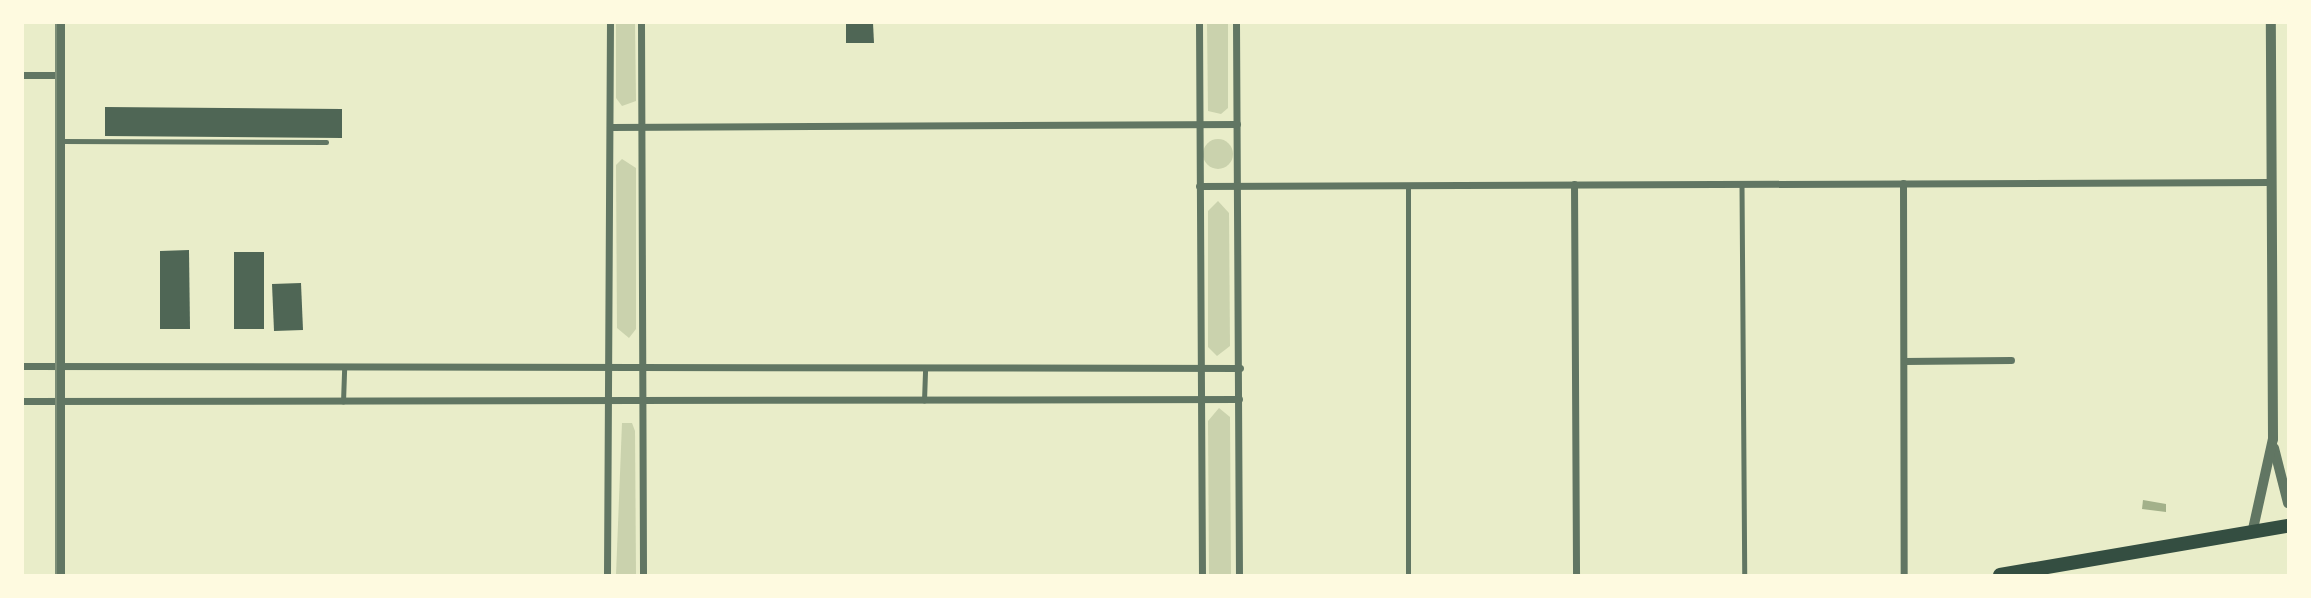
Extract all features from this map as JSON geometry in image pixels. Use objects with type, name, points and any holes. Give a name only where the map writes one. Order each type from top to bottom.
[{"type":"main road","points":[[2000,575],[2253,529],[2288,526]]},
{"type":"street","points":[[60,23],[60,575]]},
{"type":"street","points":[[607,575],[610,23]]},
{"type":"street","points":[[641,23],[642,575]]},
{"type":"street","points":[[1199,23],[1198,399],[1202,575]]},
{"type":"street","points":[[1236,23],[1240,368],[1239,575]]},
{"type":"street","points":[[2271,23],[2273,439],[2288,503]]},
{"type":"street","points":[[23,75],[60,75]]},
{"type":"street","points":[[610,127],[1237,124]]},
{"type":"street","points":[[1199,186],[2271,182]]},
{"type":"street","points":[[1903,183],[1905,575]]},
{"type":"street","points":[[1574,184],[1576,575]]},
{"type":"street","points":[[1904,361],[2011,360]]},
{"type":"street","points":[[23,366],[1240,368]]},
{"type":"street","points":[[23,401],[1239,399]]},
{"type":"street","points":[[2253,529],[2273,439]]},
{"type":"lane","points":[[60,141],[326,142]]},
{"type":"lane","points":[[1742,184],[1745,575]]},
{"type":"lane","points":[[1408,185],[1408,575]]},
{"type":"lane","points":[[924,401],[925,367]]},
{"type":"lane","points":[[343,402],[344,368]]},
{"type":"shaded area","points":[[616,23],[635,23],[636,101],[622,106],[616,98]]},
{"type":"shaded area","points":[[1207,23],[1228,23],[1228,108],[1221,114],[1208,111]]},
{"type":"shaded area","points":[[1218,139],[1229,143],[1233,154],[1229,165],[1218,169],[1207,165],[1203,154],[1207,143]]},
{"type":"shaded area","points":[[622,159],[636,168],[636,329],[629,338],[617,328],[616,165]]},
{"type":"shaded area","points":[[1218,201],[1229,213],[1230,346],[1217,356],[1208,347],[1208,211]]},
{"type":"shaded area","points":[[1219,408],[1230,417],[1231,575],[1209,575],[1208,421]]},
{"type":"shaded area","points":[[622,423],[632,423],[635,431],[636,575],[616,575]]},
{"type":"shaded area","points":[[2143,500],[2166,504],[2166,512],[2142,509]]},
{"type":"building","points":[[846,23],[873,23],[874,43],[846,43]]},
{"type":"building","points":[[105,107],[342,109],[342,138],[105,136]]},
{"type":"building","points":[[189,250],[190,329],[160,329],[160,251]]},
{"type":"building","points":[[234,252],[264,252],[264,329],[234,329]]},
{"type":"building","points":[[301,283],[303,330],[274,331],[272,284]]},
{"type":"tram line","points":[[56,23],[56,575]]}]
